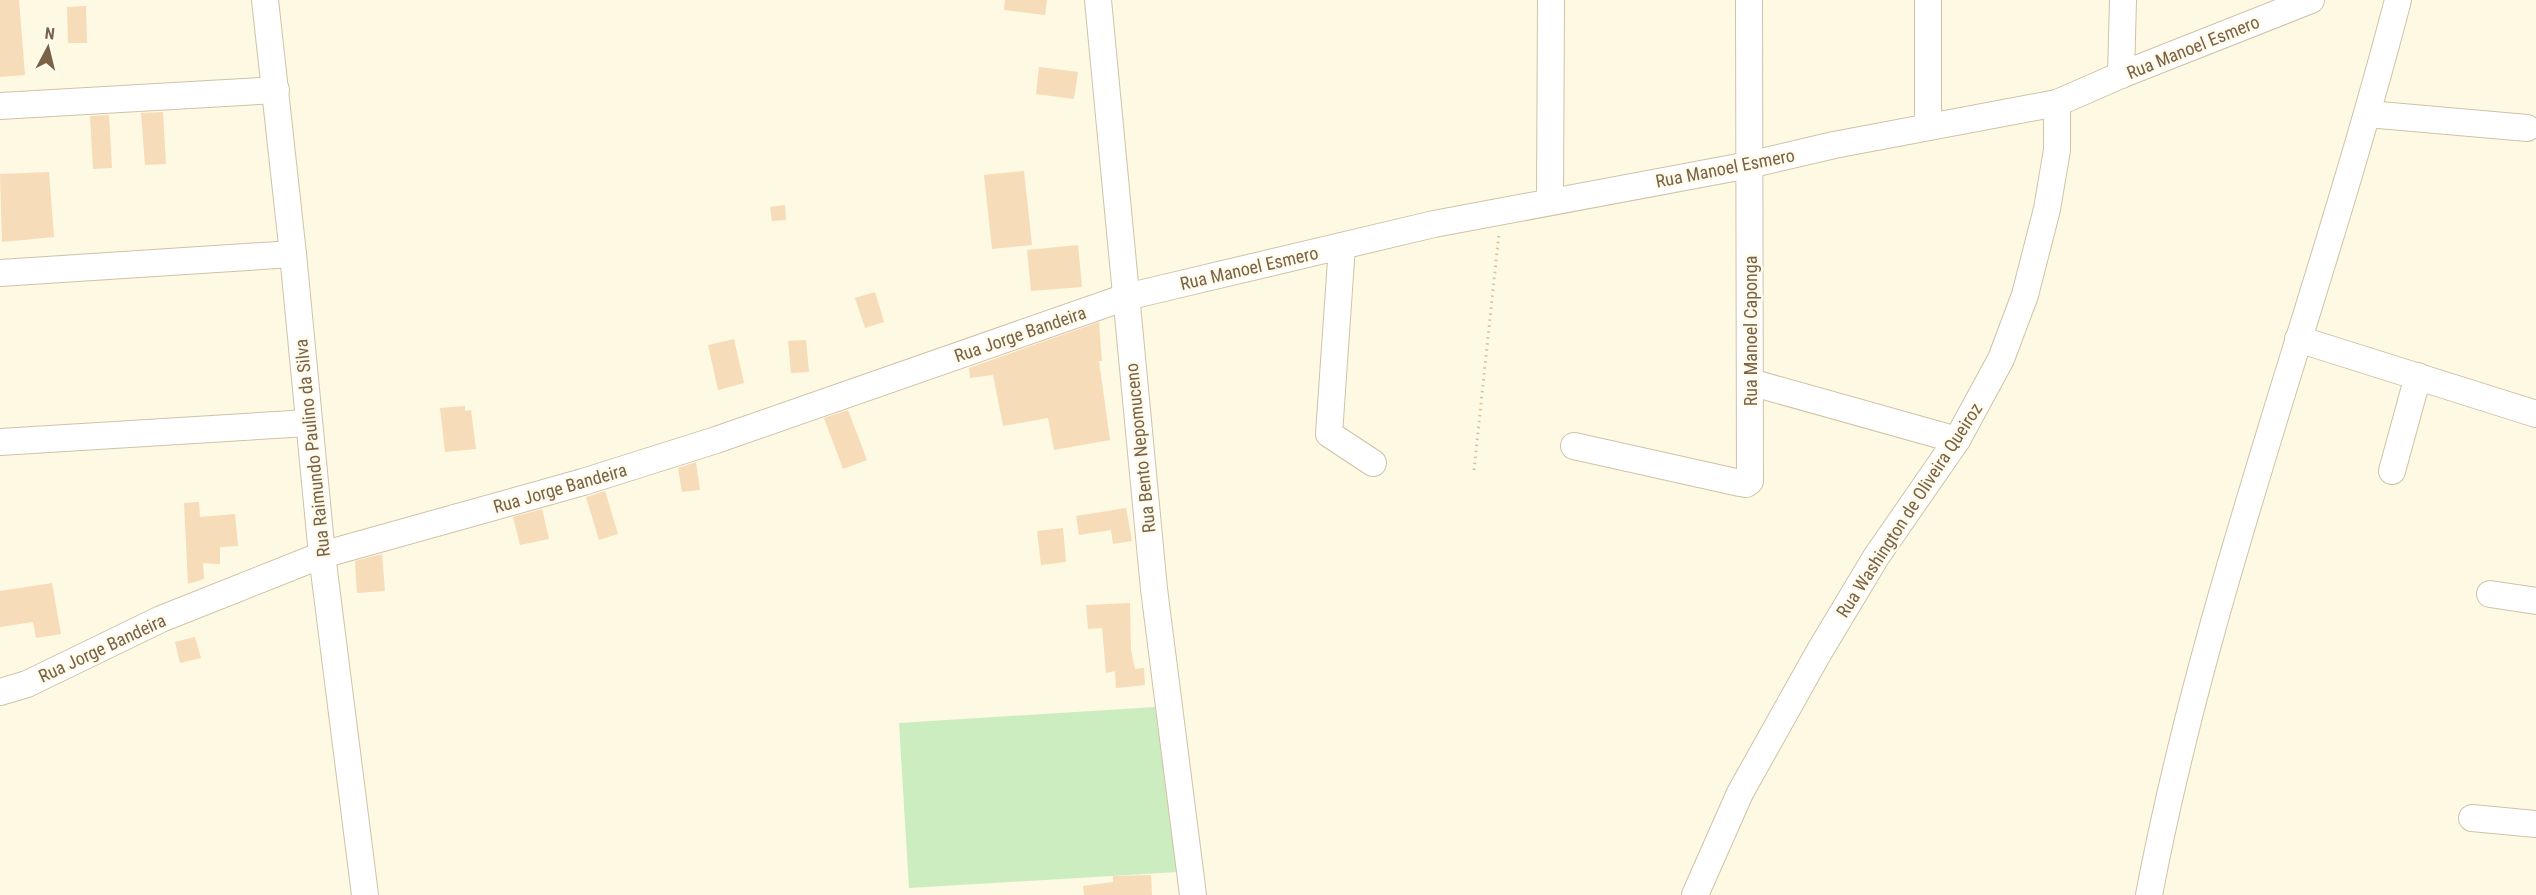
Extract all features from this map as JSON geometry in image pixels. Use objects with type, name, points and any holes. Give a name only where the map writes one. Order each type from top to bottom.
[{"type":"street","name":"Rua Raimundo Paulino da Silva","points":[[265,0],[293,254],[322,555],[365,895]]},
{"type":"street","name":"Rua Bento Nepomuceno","points":[[1098,0],[1154,589],[1193,895]]},
{"type":"street","points":[[1550,201],[1551,0]]},
{"type":"street","name":"Rua Manoel Caponga","points":[[1574,446],[1746,484],[1751,476],[1749,0]]},
{"type":"street","points":[[1928,0],[1928,127]]},
{"type":"street","points":[[2121,75],[2123,0]]},
{"type":"street","points":[[2149,895],[2162,827],[2192,703],[2247,507],[2368,114],[2398,0]]},
{"type":"street","name":"Rua Manoel Esmero","points":[[1126,297],[1342,246],[1550,201],[1749,165],[1834,144],[2057,103],[2304,1]]},
{"type":"street","points":[[0,106],[276,90]]},
{"type":"street","name":"Rua Washington de Oliveira Queiroz","points":[[1695,895],[1740,793],[1819,652],[1876,557],[1957,440],[2001,359],[2025,294],[2054,173],[2058,136],[2057,103]]},
{"type":"street","points":[[2368,114],[2527,128]]},
{"type":"street","points":[[1342,246],[1329,434],[1373,463]]},
{"type":"street","points":[[0,273],[293,254]]},
{"type":"street","name":"Rua Jorge Bandeira","points":[[0,692],[27,684],[161,619],[322,555],[583,482],[705,444],[1126,297]]},
{"type":"street","points":[[2298,339],[2536,414]]},
{"type":"street","points":[[2392,471],[2418,376]]},
{"type":"street","points":[[1750,382],[1957,440]]},
{"type":"street","points":[[0,442],[308,423]]},
{"type":"street","points":[[2490,594],[2536,601]]},
{"type":"street","points":[[2472,818],[2536,824]]},
{"type":"path","points":[[1474,470],[1500,222]]},
{"type":"green space","points":[[1155,707],[1178,872],[909,888],[899,723]]},
{"type":"building","points":[[0,0],[19,0],[25,75],[0,77]]},
{"type":"building","points":[[1005,0],[1047,0],[1045,15],[1004,10]]},
{"type":"building","points":[[86,6],[87,43],[68,43],[67,7]]},
{"type":"building","points":[[1039,67],[1078,72],[1074,99],[1036,94]]},
{"type":"building","points":[[163,112],[166,164],[145,165],[141,113]]},
{"type":"building","points":[[109,115],[112,168],[93,169],[90,116]]},
{"type":"building","points":[[1024,171],[1032,245],[992,249],[984,175]]},
{"type":"building","points":[[49,172],[54,237],[2,242],[0,174]]},
{"type":"building","points":[[785,205],[786,220],[772,221],[770,207]]},
{"type":"building","points":[[1078,245],[1082,287],[1031,291],[1027,250]]},
{"type":"building","points":[[875,292],[884,322],[865,328],[855,298]]},
{"type":"building","points":[[1099,322],[1102,361],[1099,361],[1110,440],[1054,450],[1048,418],[1003,426],[993,375],[970,378],[969,368]]},
{"type":"building","points":[[734,339],[744,383],[718,390],[708,345]]},
{"type":"building","points":[[806,340],[809,372],[791,373],[788,341]]},
{"type":"building","points":[[465,406],[465,411],[471,410],[476,449],[445,452],[440,408]]},
{"type":"building","points":[[848,410],[867,460],[843,469],[824,418]]},
{"type":"building","points":[[696,462],[700,490],[682,492],[678,468]]},
{"type":"building","points":[[605,491],[618,534],[599,540],[586,497]]},
{"type":"building","points":[[199,502],[200,517],[235,514],[238,546],[220,547],[220,564],[203,563],[204,579],[188,584],[184,503]]},
{"type":"building","points":[[1126,508],[1132,541],[1113,544],[1111,530],[1079,535],[1076,516]]},
{"type":"building","points":[[542,509],[549,539],[520,545],[513,517]]},
{"type":"building","points":[[1063,528],[1066,562],[1041,565],[1037,531]]},
{"type":"building","points":[[382,554],[385,591],[357,593],[355,561]]},
{"type":"building","points":[[52,583],[61,634],[36,638],[33,622],[0,627],[0,591]]},
{"type":"building","points":[[1130,603],[1131,650],[1135,669],[1144,668],[1145,685],[1116,688],[1115,671],[1106,673],[1102,628],[1088,629],[1086,605]]},
{"type":"building","points":[[195,637],[201,658],[180,663],[175,642]]},
{"type":"building","points":[[1151,875],[1152,895],[1084,895],[1083,886],[1113,882],[1113,876]]}]
